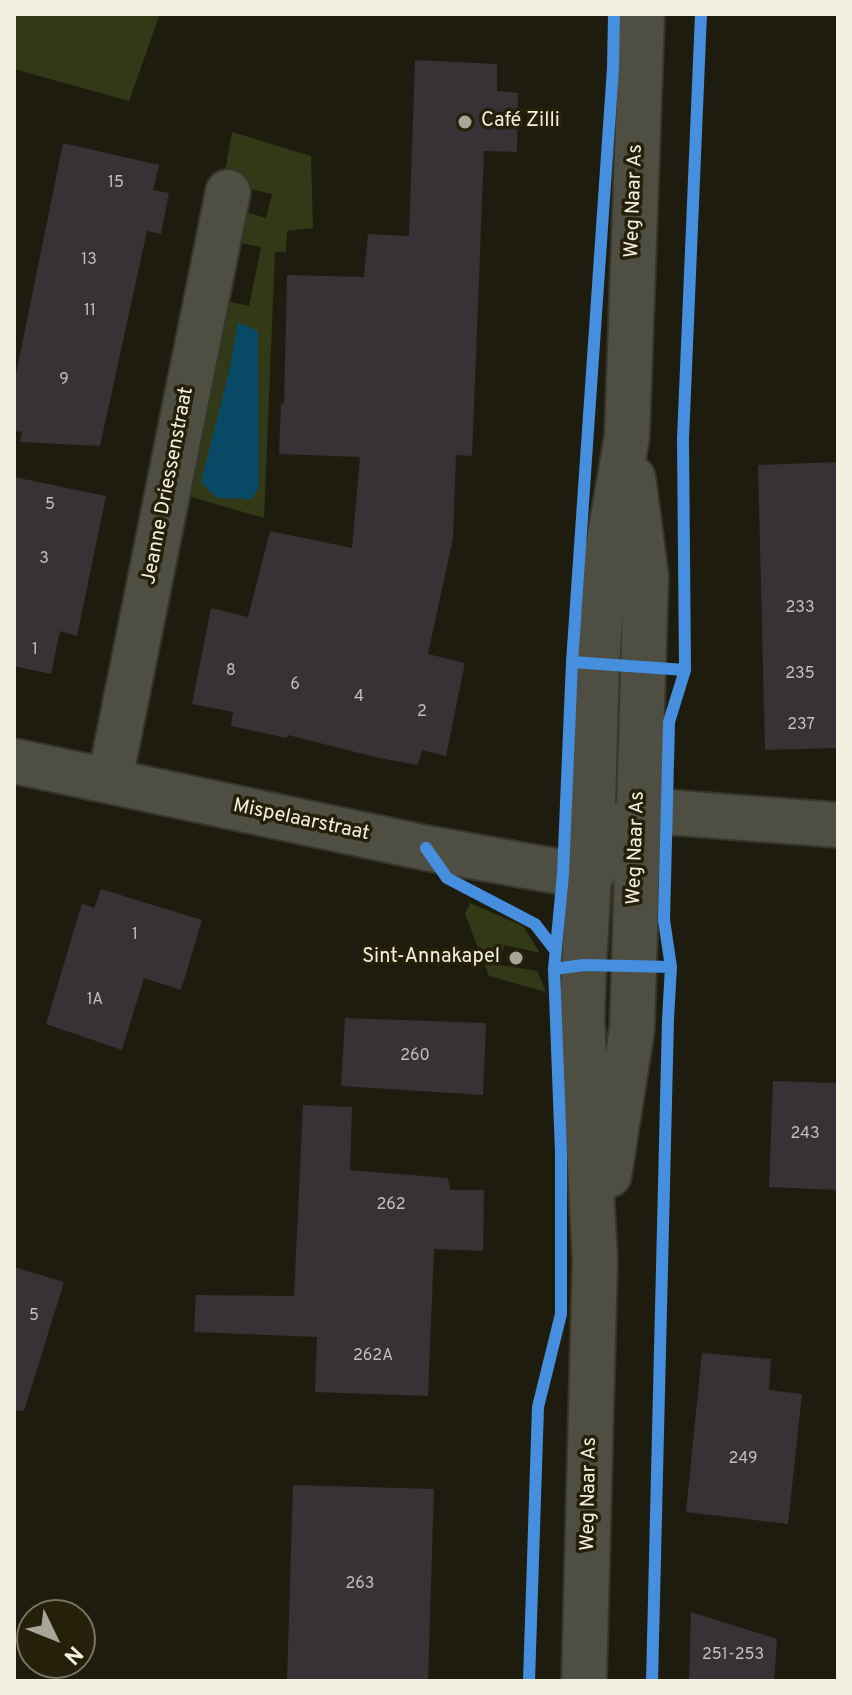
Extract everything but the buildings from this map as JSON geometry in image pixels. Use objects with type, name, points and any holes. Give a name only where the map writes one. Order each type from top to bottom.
[{"type":"main road","name":"Weg Naar As","points":[[584,1681],[595,1259],[582,1018],[597,663],[604,571],[627,436],[642,14]]},
{"type":"main road","name":"Jeanne Driessenstraat","points":[[110,779],[228,192]]},
{"type":"main road","name":"Weg Naar As","points":[[595,1259],[632,1029],[646,576],[627,436]]},
{"type":"main road","name":"Mispelaarstraat","points":[[14,761],[426,848],[589,877]]},
{"type":"main road","points":[[589,877],[638,810],[838,825]]},
{"type":"green space","points":[[14,14],[160,14],[129,101],[14,69]]},
{"type":"green space","points":[[232,132],[311,156],[313,228],[287,231],[286,252],[275,252],[264,518],[188,496],[226,301],[249,306],[261,247],[241,243],[246,212],[266,218],[272,194],[223,183]]},
{"type":"green space","points":[[470,903],[523,926],[540,953],[504,945],[500,965],[537,971],[546,992],[489,976],[465,914]]},
{"type":"water","points":[[238,322],[258,331],[259,487],[252,499],[217,498],[201,482],[228,376]]},
{"type":"cycle path","points":[[529,1681],[538,1407],[561,1314],[561,1153],[554,969],[563,874],[572,662],[613,68],[614,14]]},
{"type":"cycle path","points":[[652,1681],[671,967],[664,920],[669,722],[685,670],[683,439],[701,14]]},
{"type":"cycle path","points":[[572,662],[685,670]]},
{"type":"cycle path","points":[[426,848],[447,878],[535,924],[555,950]]},
{"type":"cycle path","points":[[554,969],[584,965],[671,967]]},
{"type":"place","name":"Café Zilli","points":[[465,122]]},
{"type":"place","name":"Sint-Annakapel","points":[[516,958]]}]
